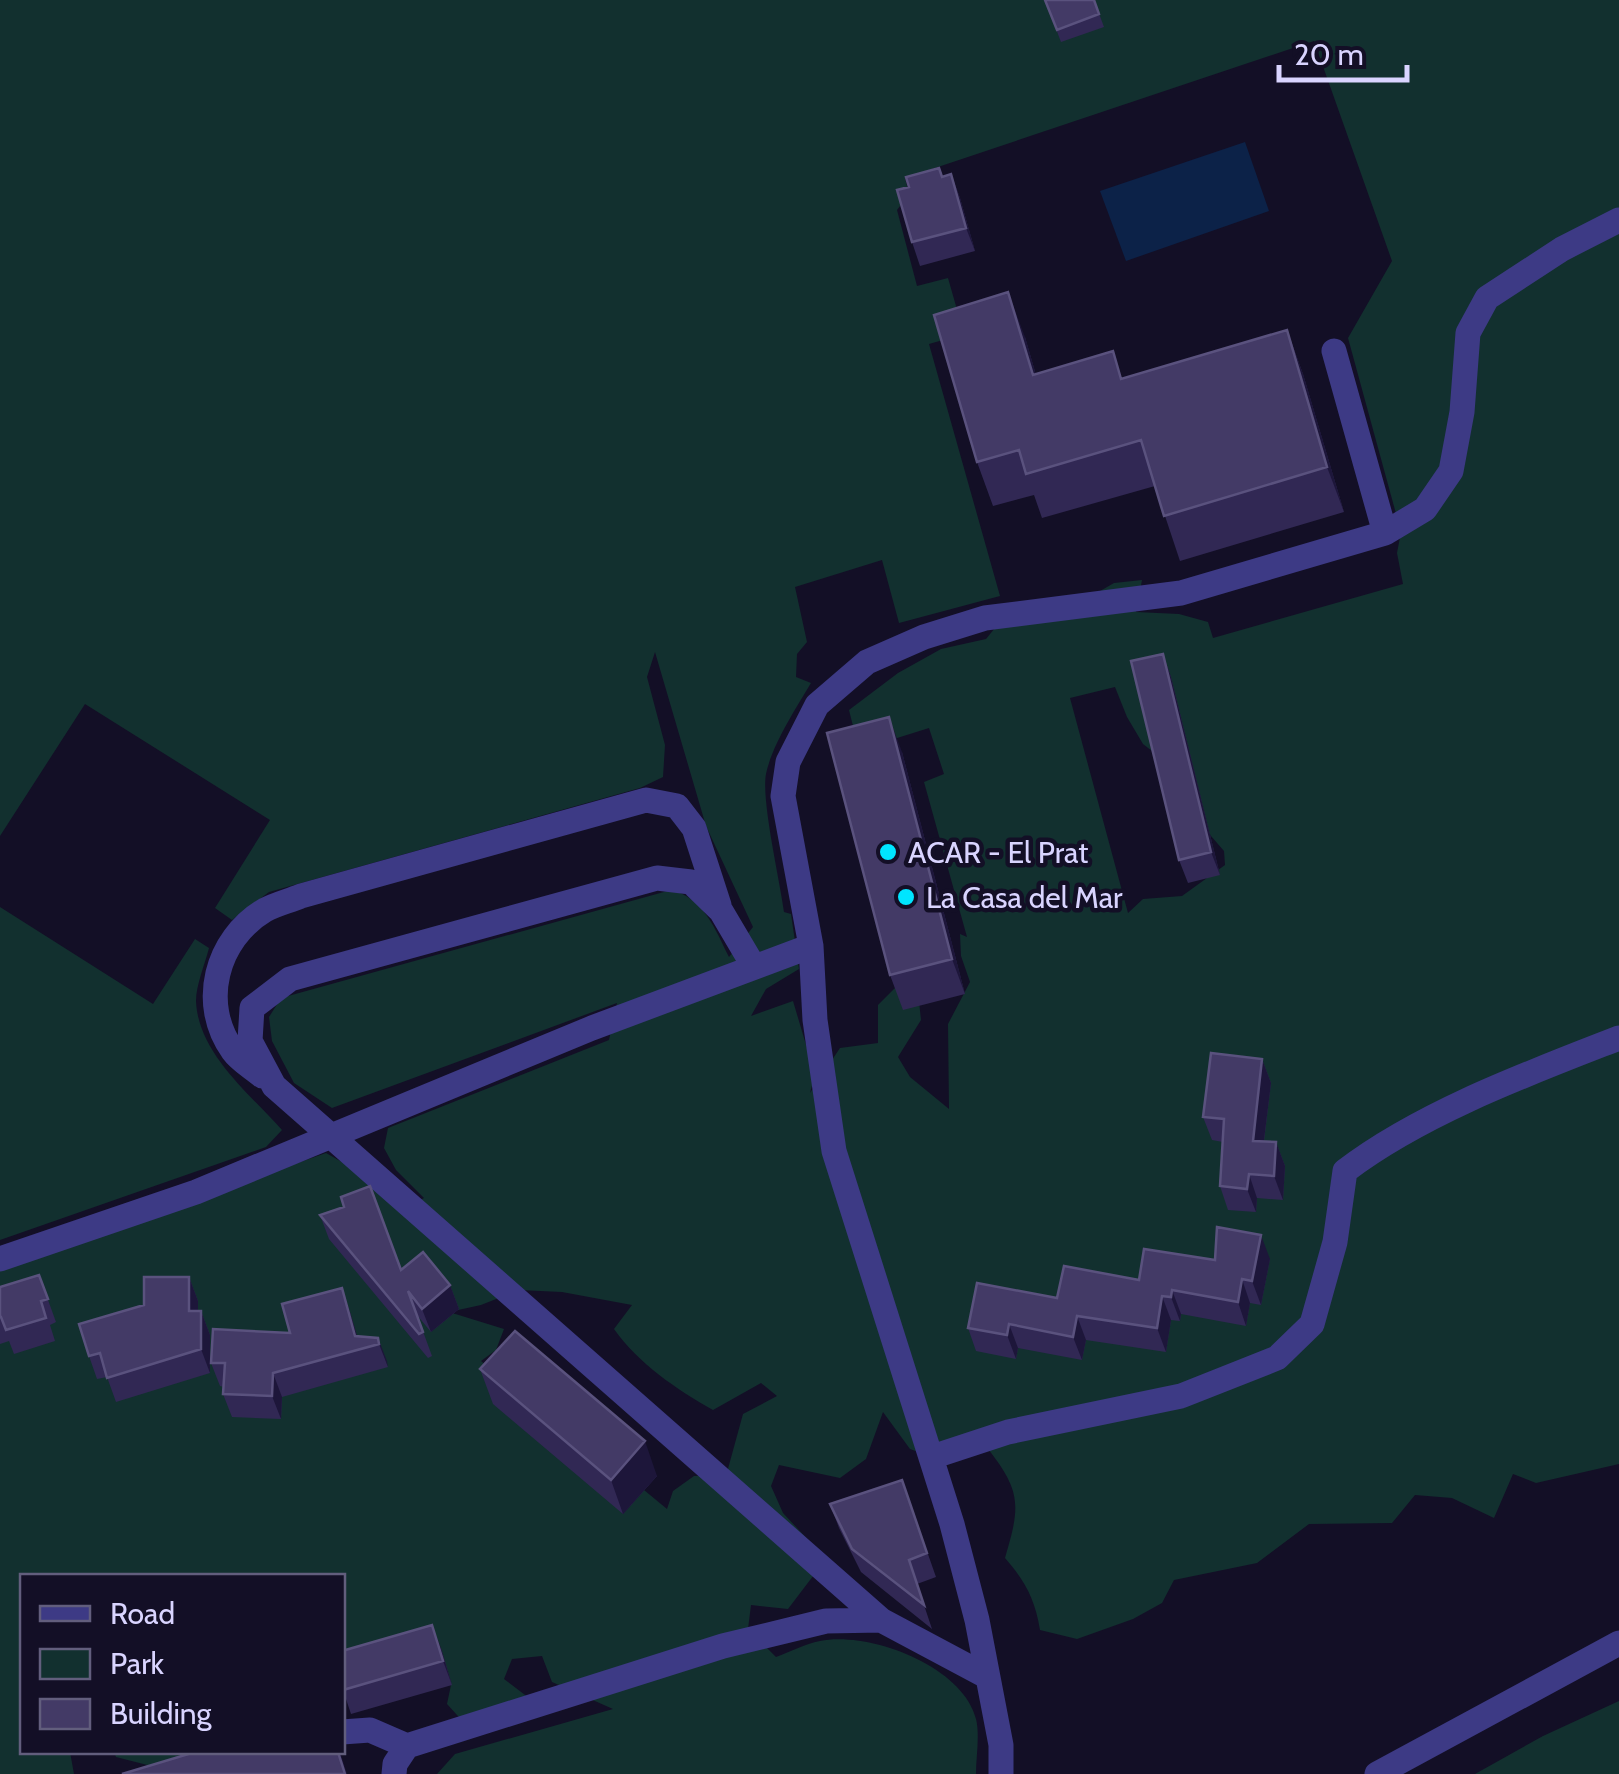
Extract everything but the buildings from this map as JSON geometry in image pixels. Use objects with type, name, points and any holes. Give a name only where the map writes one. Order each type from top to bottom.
[{"type":"lane","points":[[1000,1774],[1001,1746],[978,1620],[932,1457],[834,1151],[815,1020],[812,946],[783,796],[788,762],[817,705],[867,662],[924,636],[985,618],[1182,593],[1385,532],[1425,509],[1451,471],[1462,412],[1468,333],[1487,298],[1562,248],[1619,220]]},
{"type":"lane","points":[[1334,351],[1385,532]]},
{"type":"lane","points":[[754,967],[721,911],[694,828],[677,806],[646,800],[301,896],[263,911],[227,946],[214,980],[217,1017],[233,1052],[882,1620],[986,1676]]},
{"type":"lane","points":[[274,1086],[250,1041],[252,1008],[290,980],[657,878],[691,882],[721,911]]},
{"type":"lane","points":[[0,1259],[196,1192],[592,1028],[812,946]]},
{"type":"lane","points":[[932,1457],[1008,1432],[1181,1396],[1277,1358],[1312,1324],[1335,1242],[1345,1171],[1378,1146],[1515,1080],[1619,1038]]},
{"type":"lane","points":[[394,1774],[395,1764],[408,1746],[723,1646],[826,1621],[882,1620]]},
{"type":"lane","points":[[1378,1774],[1619,1643]]},
{"type":"lane","points":[[345,1732],[370,1730],[408,1746]]},
{"type":"green space","points":[[0,0],[1619,0],[1619,1464],[1536,1483],[1513,1474],[1494,1518],[1452,1498],[1415,1495],[1392,1523],[1309,1524],[1257,1563],[1174,1580],[1162,1603],[1133,1619],[1077,1639],[1040,1630],[1028,1591],[1005,1558],[1015,1500],[1007,1477],[988,1449],[932,1457],[910,1449],[883,1412],[866,1459],[840,1478],[779,1465],[771,1486],[783,1513],[826,1559],[788,1609],[751,1605],[748,1629],[776,1657],[814,1642],[840,1639],[887,1647],[934,1668],[968,1700],[976,1719],[976,1774],[437,1774],[455,1754],[613,1709],[552,1682],[542,1656],[512,1659],[504,1679],[529,1698],[467,1726],[447,1704],[451,1685],[345,1677],[345,1574],[20,1574],[20,1754],[70,1754],[74,1774],[0,1774],[0,1267],[326,1153],[349,1166],[401,1210],[424,1198],[396,1170],[384,1148],[388,1128],[609,1040],[617,1003],[332,1108],[294,1083],[272,1041],[269,1017],[281,998],[671,890],[700,907],[729,957],[753,927],[706,826],[655,652],[647,677],[665,745],[663,777],[640,788],[269,892],[232,920],[215,908],[270,820],[85,704],[0,836]],"holes":[[[1314,41],[1392,261],[1348,338],[1401,532],[1397,553],[1403,584],[1213,638],[1208,622],[1179,614],[1136,612],[1142,580],[1114,583],[1074,606],[1008,612],[986,639],[941,649],[898,673],[849,710],[859,750],[929,728],[944,774],[924,782],[967,937],[960,934],[961,956],[970,982],[948,1024],[949,1109],[910,1077],[898,1057],[921,1020],[918,992],[898,985],[878,1005],[878,1043],[840,1048],[810,1093],[815,1075],[793,1001],[751,1016],[766,989],[799,969],[791,914],[784,912],[765,786],[773,751],[811,683],[796,677],[797,654],[807,642],[795,587],[882,560],[899,623],[1000,596],[929,344],[964,334],[948,278],[917,286],[897,210],[909,194],[905,178]],[[1115,687],[1143,744],[1175,769],[1185,806],[1224,851],[1225,865],[1182,896],[1143,899],[1128,913],[1070,698]],[[519,1290],[562,1292],[632,1305],[614,1329],[624,1342],[659,1375],[713,1410],[761,1383],[777,1396],[743,1414],[726,1476],[694,1476],[673,1491],[667,1509],[644,1490],[623,1514],[510,1385],[481,1361],[496,1350],[504,1329],[449,1312]]]},
{"type":"green space","points":[[0,907],[153,1004],[195,939],[209,948],[196,1001],[206,1038],[228,1072],[282,1130],[266,1147],[0,1240]]},
{"type":"green space","points":[[1619,1701],[1619,1774],[1475,1774],[1543,1736]]},
{"type":"green space","points":[[115,1754],[216,1754],[163,1769]]},
{"type":"water","points":[[1245,142],[1269,211],[1126,261],[1100,191]]},
{"type":"place","name":"ACAR - El Prat","points":[[888,852]]},
{"type":"place","name":"La Casa del Mar","points":[[906,897]]}]
